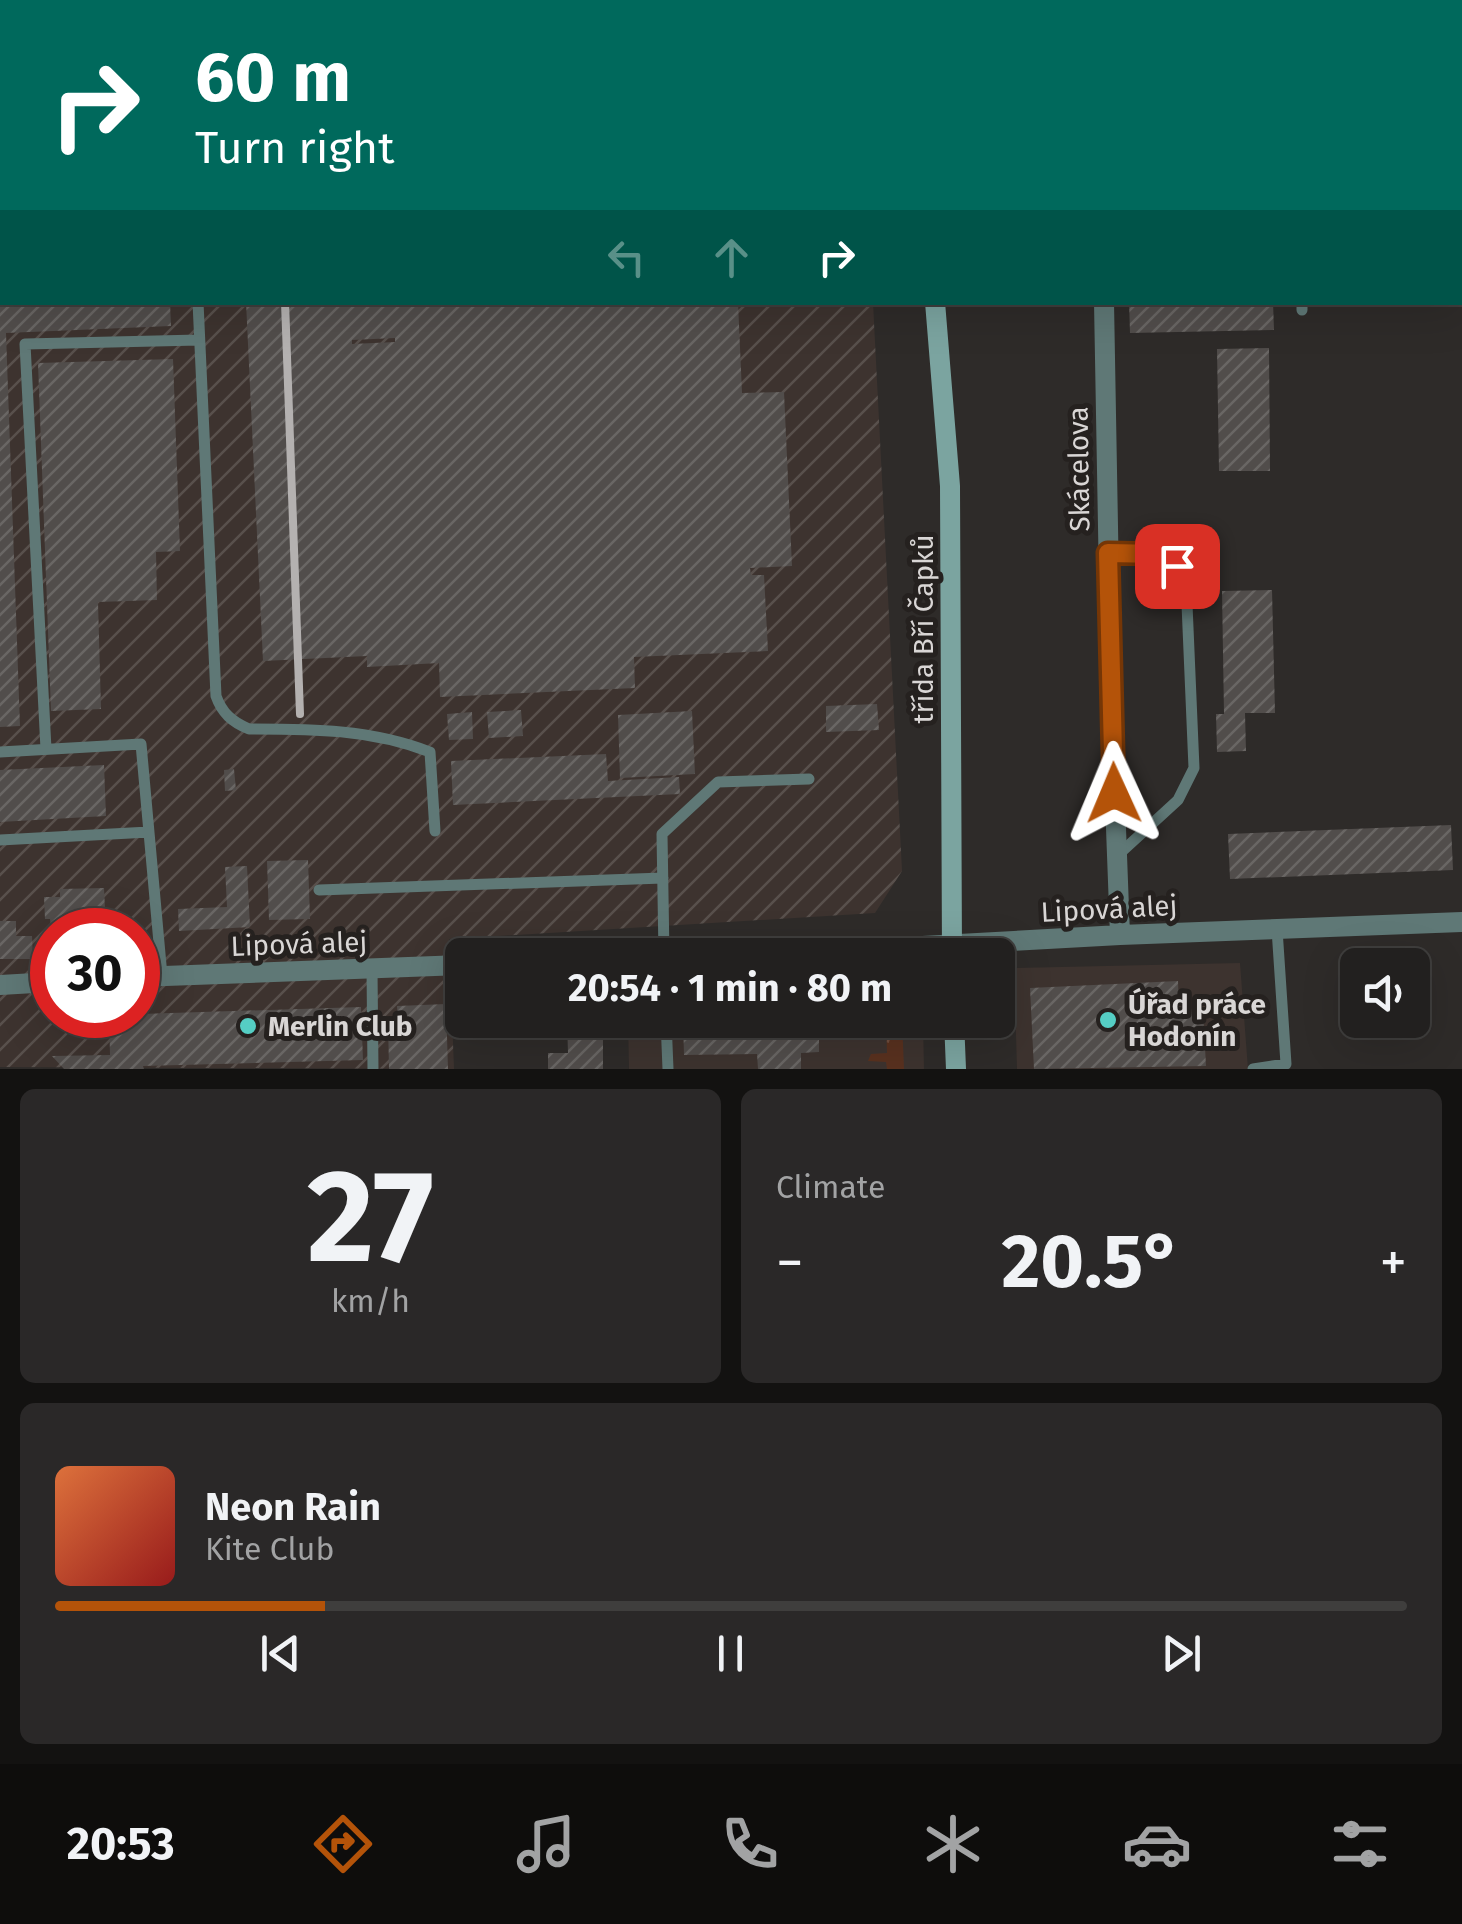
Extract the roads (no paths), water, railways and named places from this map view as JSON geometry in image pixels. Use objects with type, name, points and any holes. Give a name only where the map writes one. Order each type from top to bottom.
[{"type":"street","name":"třída Bří Čapků","points":[[934,305],[950,486],[952,938]]},
{"type":"street","name":"Skácelova","points":[[1104,305],[1115,858],[1120,934]]},
{"type":"street","name":"Lipová alej","points":[[1015,944],[1120,934],[1462,922]]},
{"type":"street","name":"Lipová alej","points":[[162,976],[445,966]]},
{"type":"street","points":[[0,985],[30,983]]},
{"type":"street","points":[[955,1038],[956,1069]]},
{"type":"lane","points":[[198,305],[216,696],[220,708],[238,725],[249,729],[329,728],[395,738],[430,752],[435,831]]},
{"type":"lane","points":[[46,749],[25,344],[199,340]]},
{"type":"lane","points":[[1108,553],[1160,554],[1177,566],[1186,582],[1194,768],[1178,800],[1115,858]]},
{"type":"lane","points":[[0,752],[140,744],[162,976]]},
{"type":"lane","points":[[664,938],[662,834],[718,782],[809,780]]},
{"type":"lane","points":[[0,840],[149,832]]},
{"type":"lane","points":[[319,890],[663,878]]},
{"type":"lane","points":[[1253,1069],[1286,1064],[1276,929]]},
{"type":"lane","points":[[372,969],[374,1069]]},
{"type":"lane","points":[[667,1038],[668,1069]]},
{"type":"railway","points":[[285,305],[300,714]]},
{"type":"place","name":"Úřad práce Hodonín","points":[[1108,1020]]},
{"type":"place","name":"Merlin Club","points":[[248,1026]]}]
